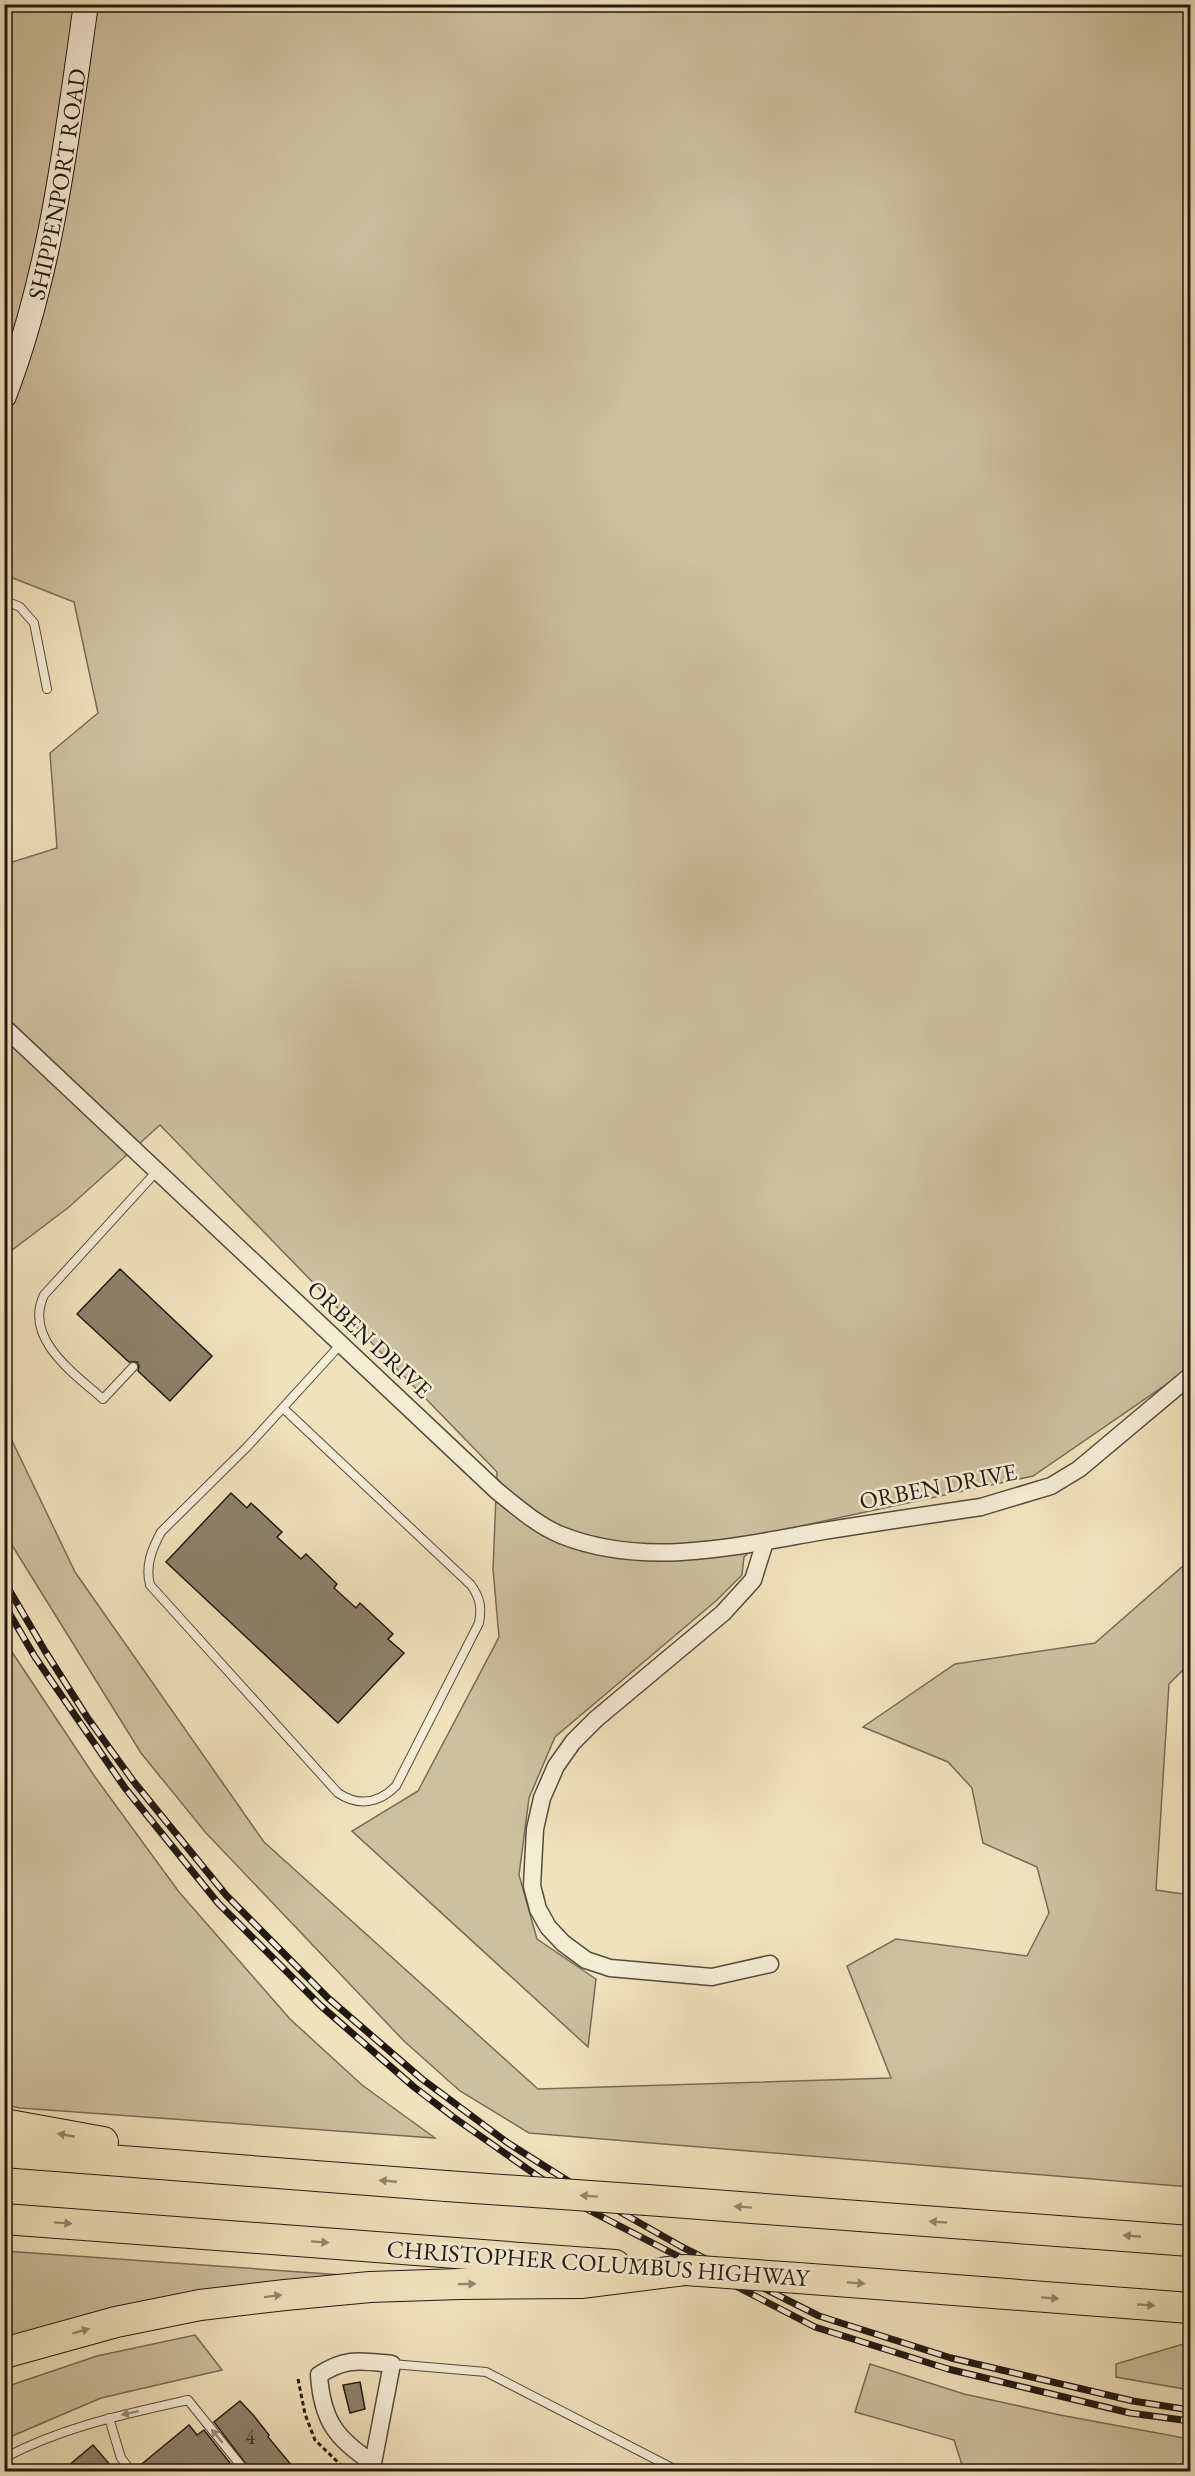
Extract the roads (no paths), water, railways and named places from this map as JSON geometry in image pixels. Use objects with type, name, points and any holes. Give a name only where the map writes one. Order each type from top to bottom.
[{"type":"highway","points":[[4,2124],[247,2169]]},
{"type":"highway","points":[[4,2152],[1191,2241]]},
{"type":"highway","name":"CHRISTOPHER COLUMBUS HIGHWAY","points":[[4,2219],[1191,2308]]},
{"type":"highway","points":[[4,2353],[116,2322],[190,2307],[285,2295],[370,2287],[581,2283],[685,2270]]},
{"type":"highway","points":[[4,2360],[50,2340]]},
{"type":"street","name":"SHIPPENPORT ROAD","points":[[4,396],[30,316],[45,259],[66,146],[86,4]]},
{"type":"street","name":"ORBEN DRIVE","points":[[4,1027],[497,1491],[530,1517],[559,1534],[586,1543],[643,1553],[698,1551],[981,1507],[1052,1486],[1079,1469],[1191,1376]]},
{"type":"street","points":[[765,1542],[753,1580],[723,1613],[596,1719],[573,1742],[556,1766],[543,1798],[535,1829],[532,1886],[538,1910],[548,1927],[563,1943],[586,1960],[610,1968],[712,1977],[770,1964]]},
{"type":"street","points":[[351,2361],[392,2364],[373,2467],[345,2442],[326,2415],[320,2400],[319,2375],[336,2364],[351,2361]]},
{"type":"lane","points":[[4,600],[20,607],[34,623],[47,688]]},
{"type":"lane","points":[[133,1367],[104,1400],[57,1358],[42,1329],[39,1312],[44,1295],[157,1171]]},
{"type":"lane","points":[[283,1408],[471,1585],[479,1597],[482,1610],[479,1623],[396,1786],[387,1794],[369,1802],[353,1800],[338,1793],[150,1586],[147,1575],[153,1547],[161,1532],[283,1408],[341,1344]]},
{"type":"lane","points":[[392,2364],[486,2372],[680,2472]]},
{"type":"lane","points":[[4,2458],[35,2441],[109,2418],[188,2400],[246,2472]]},
{"type":"lane","points":[[109,2418],[120,2458],[132,2472]]},
{"type":"lane","points":[[4,2466],[9,2472]]},
{"type":"railway","points":[[4,1581],[87,1717],[134,1782],[226,1895],[328,1998],[422,2079],[508,2143],[587,2193],[682,2247],[819,2316],[951,2358],[1133,2401],[1190,2410]]},
{"type":"railway","points":[[4,1604],[35,1657],[125,1788],[218,1903],[321,2006],[414,2087],[579,2205],[815,2327],[948,2369],[1130,2413],[1190,2421]]}]
